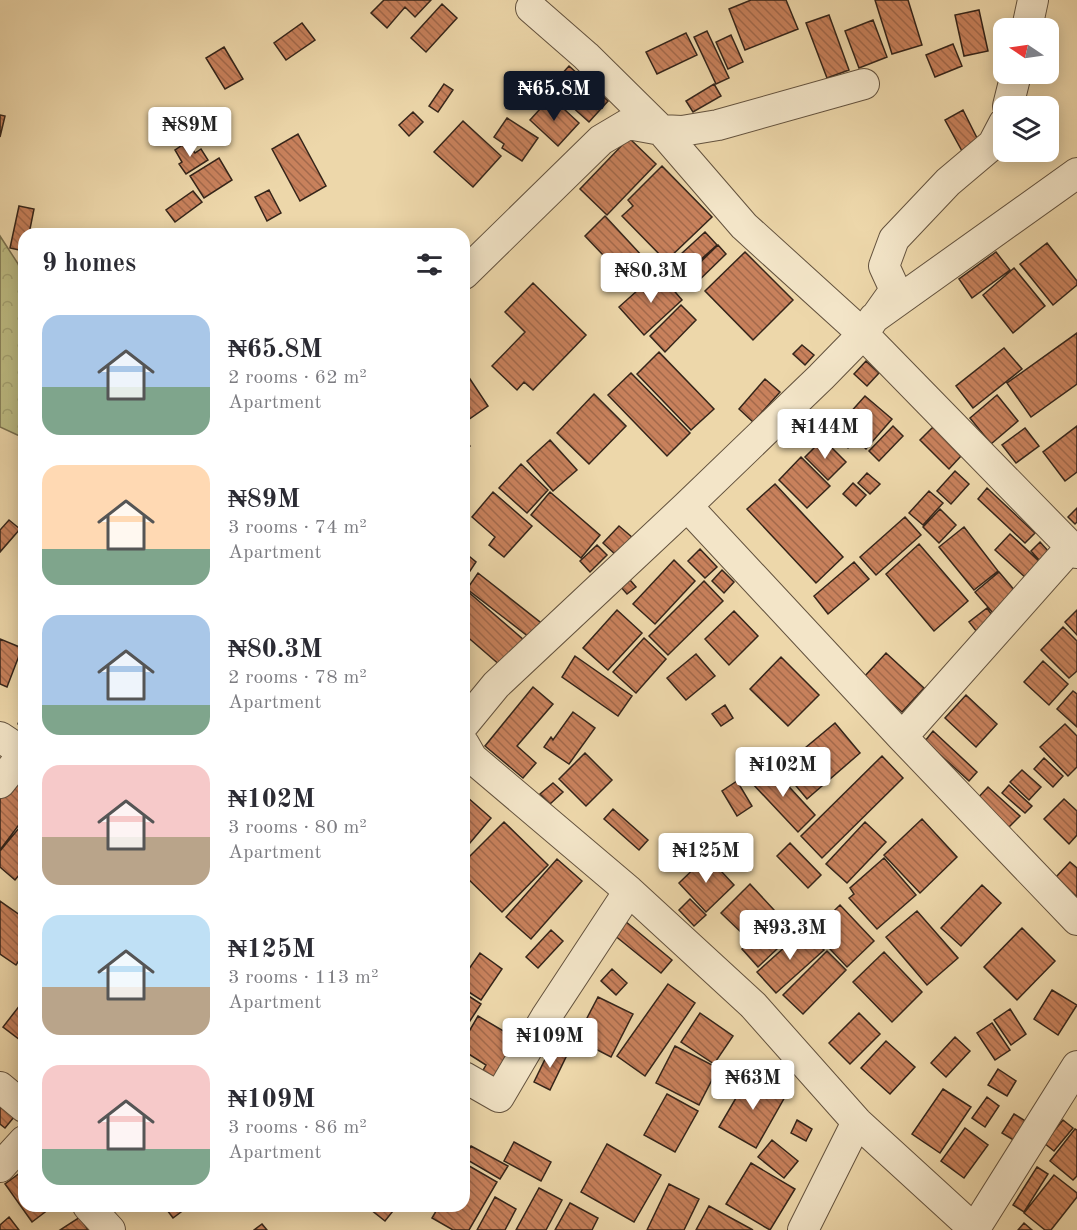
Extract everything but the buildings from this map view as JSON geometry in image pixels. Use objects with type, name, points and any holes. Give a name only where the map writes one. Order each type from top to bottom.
[{"type":"street","points":[[1029,18],[1033,0]]},
{"type":"street","points":[[531,8],[586,56],[661,130],[744,226],[868,326],[1074,550],[902,737]]},
{"type":"street","points":[[470,268],[602,140],[628,124],[682,131],[718,125],[864,84]]},
{"type":"street","points":[[470,717],[496,685],[821,377],[868,326],[895,290],[884,266],[894,239],[948,182],[993,144]]},
{"type":"street","points":[[868,326],[1077,173]]},
{"type":"street","points":[[687,506],[902,737],[1077,920]]},
{"type":"street","points":[[0,736],[18,749]]},
{"type":"street","points":[[470,754],[629,891],[753,1005],[857,1122],[974,1229],[1077,1066]]},
{"type":"street","points":[[0,783],[18,760]]},
{"type":"street","points":[[470,1080],[499,1097],[546,1017],[629,891]]},
{"type":"street","points":[[0,1086],[18,1102]]},
{"type":"street","points":[[803,1230],[857,1122]]},
{"type":"street","points":[[0,1167],[18,1148]]},
{"type":"street","points":[[94,1212],[110,1230]]},
{"type":"green space","points":[[0,236],[18,264],[18,435],[0,427]]}]
